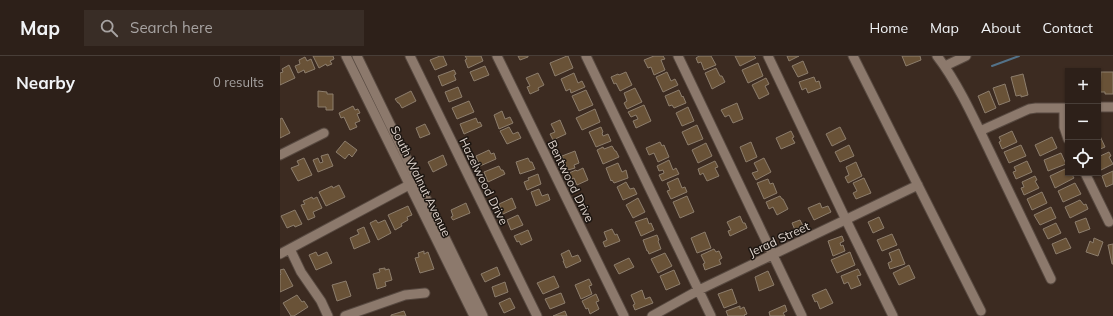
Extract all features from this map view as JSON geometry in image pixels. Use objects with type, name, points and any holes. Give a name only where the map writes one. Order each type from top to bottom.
[{"type":"street","name":"South Walnut Avenue","points":[[346,56],[474,316]]},
{"type":"street","name":"South Walnut Avenue","points":[[358,56],[483,316]]},
{"type":"street","name":"Hazelwood Drive","points":[[410,56],[537,316]]},
{"type":"street","name":"Bentwood Drive","points":[[497,56],[624,316]]},
{"type":"street","points":[[586,56],[711,316]]},
{"type":"street","points":[[678,56],[802,316]]},
{"type":"street","points":[[768,56],[893,316]]},
{"type":"street","points":[[853,56],[981,311]]},
{"type":"street","points":[[937,56],[961,94],[980,131],[1051,279]]},
{"type":"street","points":[[944,66],[966,56]]},
{"type":"street","points":[[1101,107],[1113,107]]},
{"type":"street","points":[[980,131],[1029,109],[1065,108]]},
{"type":"street","points":[[1065,118],[1065,130]]},
{"type":"street","points":[[280,156],[324,133]]},
{"type":"street","points":[[1086,176],[1109,222]]},
{"type":"street","points":[[280,254],[409,185]]},
{"type":"street","name":"Jerad Street","points":[[652,316],[699,290],[918,185]]},
{"type":"street","points":[[290,249],[301,272],[321,302],[328,316]]},
{"type":"street","points":[[345,316],[405,295],[425,293]]},
{"type":"building","points":[[313,56],[333,56],[334,59],[330,61],[332,64],[327,66],[326,64],[319,68]]},
{"type":"building","points":[[443,56],[447,65],[435,70],[430,60]]},
{"type":"building","points":[[465,56],[481,56],[483,61],[468,68],[465,60],[467,59]]},
{"type":"building","points":[[518,56],[528,56],[528,57],[520,60]]},
{"type":"building","points":[[567,56],[573,68],[555,76],[550,63]]},
{"type":"building","points":[[654,56],[663,56],[665,59],[661,60],[665,70],[654,75],[651,67],[648,68],[644,60]]},
{"type":"building","points":[[699,56],[711,56],[716,65],[704,70],[701,62],[698,63],[696,58]]},
{"type":"building","points":[[735,56],[754,56],[756,58],[740,66]]},
{"type":"building","points":[[787,56],[799,56],[789,61]]},
{"type":"building","points":[[902,56],[920,56],[921,60],[906,66]]},
{"type":"building","points":[[305,57],[307,61],[311,59],[315,69],[305,73],[304,70],[298,73],[295,66],[300,64],[299,60]]},
{"type":"building","points":[[803,61],[808,73],[798,77],[792,66]]},
{"type":"building","points":[[758,63],[763,76],[748,83],[742,70]]},
{"type":"building","points":[[289,65],[295,78],[280,85],[280,73],[283,72],[282,69]]},
{"type":"building","points":[[485,66],[489,75],[474,81],[470,72]]},
{"type":"building","points":[[716,68],[725,82],[712,89],[705,73]]},
{"type":"building","points":[[454,70],[456,80],[442,86],[438,76]]},
{"type":"building","points":[[626,72],[632,85],[620,91],[616,83],[614,84],[611,77]]},
{"type":"building","points":[[667,72],[671,81],[675,79],[678,85],[663,92],[656,77]]},
{"type":"building","points":[[1101,72],[1113,72],[1113,94],[1105,94],[1105,92],[1101,92]]},
{"type":"building","points":[[538,73],[544,85],[538,88],[539,90],[530,94],[527,87],[530,86],[526,78]]},
{"type":"building","points":[[574,73],[578,83],[582,81],[585,87],[571,93],[570,89],[566,91],[561,79]]},
{"type":"building","points":[[1023,74],[1028,95],[1021,97],[1021,95],[1016,96],[1011,77]]},
{"type":"building","points":[[814,77],[816,82],[819,81],[821,88],[808,93],[806,88],[802,90],[799,82]]},
{"type":"building","points":[[766,78],[769,84],[765,86],[769,94],[759,99],[752,85]]},
{"type":"building","points":[[1005,84],[1010,101],[999,105],[993,88]]},
{"type":"building","points":[[458,87],[462,97],[449,102],[445,92]]},
{"type":"building","points":[[635,88],[642,102],[627,109],[624,103],[627,101],[624,93]]},
{"type":"building","points":[[586,90],[593,105],[579,111],[572,96]]},
{"type":"building","points":[[679,90],[686,103],[674,108],[672,105],[669,106],[665,96]]},
{"type":"building","points":[[318,91],[333,94],[333,110],[326,110],[326,107],[318,107]]},
{"type":"building","points":[[411,91],[416,101],[402,108],[395,99]]},
{"type":"building","points":[[989,91],[996,108],[985,113],[978,96]]},
{"type":"building","points":[[469,101],[474,112],[457,119],[452,108]]},
{"type":"building","points":[[737,103],[743,119],[733,123],[729,115],[725,117],[721,110]]},
{"type":"building","points":[[644,105],[651,121],[636,128],[633,121],[638,119],[636,115],[631,117],[628,112]]},
{"type":"building","points":[[353,106],[355,110],[358,109],[360,113],[357,114],[360,121],[355,123],[357,127],[350,130],[344,117],[341,118],[339,113]]},
{"type":"building","points":[[688,107],[694,121],[682,126],[676,113]]},
{"type":"building","points":[[595,109],[600,122],[582,130],[576,118]]},
{"type":"building","points":[[502,111],[505,119],[510,117],[513,123],[499,129],[494,115]]},
{"type":"building","points":[[282,118],[290,133],[280,138],[280,119]]},
{"type":"building","points":[[476,118],[478,123],[480,122],[482,126],[464,134],[460,124]]},
{"type":"building","points":[[560,120],[566,134],[553,140],[550,134],[555,132],[551,124]]},
{"type":"building","points":[[425,124],[430,134],[420,138],[416,128]]},
{"type":"building","points":[[697,125],[703,139],[688,145],[682,132]]},
{"type":"building","points":[[509,127],[513,134],[518,132],[521,138],[507,144],[500,131]]},
{"type":"building","points":[[601,127],[603,136],[608,134],[611,141],[596,147],[589,132]]},
{"type":"building","points":[[840,127],[846,139],[832,146],[826,134]]},
{"type":"building","points":[[791,131],[794,137],[792,138],[795,143],[781,149],[776,138]]},
{"type":"building","points":[[1012,131],[1017,142],[1002,149],[999,142],[1001,141],[999,137]]},
{"type":"building","points":[[1052,137],[1057,148],[1040,156],[1035,145]]},
{"type":"building","points":[[1101,138],[1105,147],[1101,149]]},
{"type":"building","points":[[345,141],[357,150],[352,157],[349,154],[345,159],[336,152]]},
{"type":"building","points":[[660,142],[662,146],[664,145],[669,157],[658,162],[654,153],[649,155],[646,148]]},
{"type":"building","points":[[751,142],[757,157],[746,162],[740,147]]},
{"type":"building","points":[[706,143],[712,156],[698,163],[692,150]]},
{"type":"building","points":[[849,145],[854,156],[840,162],[835,152]]},
{"type":"building","points":[[1021,145],[1026,156],[1009,163],[1004,152]]},
{"type":"building","points":[[612,146],[619,157],[603,164],[597,150],[603,147],[604,149]]},
{"type":"building","points":[[489,150],[491,154],[494,153],[496,159],[480,166],[476,156]]},
{"type":"building","points":[[575,151],[579,163],[574,165],[575,168],[568,170],[562,156]]},
{"type":"building","points":[[1109,152],[1111,156],[1109,157],[1113,164],[1101,170],[1101,156]]},
{"type":"building","points":[[1061,153],[1065,164],[1048,171],[1044,160]]},
{"type":"building","points":[[328,154],[333,166],[318,172],[313,160],[318,158],[320,163],[323,162],[321,156]]},
{"type":"building","points":[[443,155],[447,165],[433,172],[428,162]]},
{"type":"building","points":[[304,158],[312,175],[298,181],[291,168],[299,165],[297,161]]},
{"type":"building","points":[[528,158],[530,162],[532,162],[535,169],[520,174],[516,162]]},
{"type":"building","points":[[764,158],[771,172],[756,180],[752,173],[758,171],[754,163]]},
{"type":"building","points":[[669,160],[673,170],[676,168],[679,174],[662,181],[659,175],[664,173],[663,170],[659,171],[657,166]]},
{"type":"building","points":[[715,161],[718,167],[715,168],[719,176],[707,181],[703,173],[700,175],[698,169]]},
{"type":"building","points":[[1027,161],[1032,172],[1016,179],[1013,172],[1016,171],[1014,167]]},
{"type":"building","points":[[856,162],[862,176],[848,183],[845,177],[849,175],[846,167]]},
{"type":"building","points":[[618,163],[622,172],[626,170],[628,178],[614,183],[612,180],[611,181],[606,168]]},
{"type":"building","points":[[499,166],[505,174],[488,182],[484,172]]},
{"type":"building","points":[[583,168],[588,180],[577,185],[574,178],[572,179],[569,173]]},
{"type":"building","points":[[1065,169],[1065,176],[1073,176],[1074,178],[1055,188],[1050,176]]},
{"type":"building","points":[[1113,171],[1113,184],[1106,187],[1102,176]]},
{"type":"building","points":[[538,174],[541,184],[527,190],[524,182],[529,180],[528,178]]},
{"type":"building","points":[[1035,176],[1037,180],[1035,181],[1039,188],[1024,195],[1021,188],[1024,187],[1022,182]]},
{"type":"building","points":[[678,178],[682,188],[685,187],[687,192],[671,199],[667,191],[670,190],[667,183]]},
{"type":"building","points":[[864,178],[871,193],[856,199],[853,193],[857,191],[853,183]]},
{"type":"building","points":[[768,179],[770,184],[773,183],[777,193],[764,199],[757,183]]},
{"type":"building","points":[[626,182],[630,189],[634,188],[637,194],[623,200],[617,187]]},
{"type":"building","points":[[1075,183],[1081,194],[1063,202],[1058,191]]},
{"type":"building","points":[[339,185],[345,197],[326,206],[319,192],[332,186],[333,188]]},
{"type":"building","points":[[539,189],[542,196],[548,194],[550,200],[536,206],[531,192]]},
{"type":"building","points":[[1042,192],[1047,203],[1032,210],[1027,199]]},
{"type":"building","points":[[687,196],[694,212],[680,218],[673,202]]},
{"type":"building","points":[[780,196],[788,209],[777,215],[773,207],[769,209],[766,202]]},
{"type":"building","points":[[312,197],[313,199],[317,197],[322,208],[313,212],[315,217],[308,220],[301,205],[305,204],[303,201]]},
{"type":"building","points":[[512,198],[516,208],[503,214],[499,204]]},
{"type":"building","points":[[638,198],[645,212],[633,218],[626,205]]},
{"type":"building","points":[[1080,200],[1084,205],[1086,204],[1088,209],[1070,218],[1065,207]]},
{"type":"building","points":[[466,203],[470,213],[453,220],[451,217],[453,216],[451,210]]},
{"type":"building","points":[[820,203],[822,208],[828,206],[831,212],[814,220],[808,208]]},
{"type":"building","points":[[408,206],[412,215],[407,217],[408,220],[395,230],[388,215]]},
{"type":"building","points":[[1051,207],[1056,218],[1040,225],[1034,215]]},
{"type":"building","points":[[295,210],[302,224],[287,228],[281,216]]},
{"type":"building","points":[[518,215],[523,225],[511,230],[507,220]]},
{"type":"building","points":[[740,216],[747,228],[730,236],[728,231],[731,230],[727,222]]},
{"type":"building","points":[[879,217],[884,228],[873,233],[868,222]]},
{"type":"building","points":[[647,218],[649,224],[651,223],[654,230],[641,236],[635,222]]},
{"type":"building","points":[[1086,218],[1090,229],[1079,233],[1075,222]]},
{"type":"building","points":[[376,220],[378,223],[385,220],[391,233],[378,240],[370,223]]},
{"type":"building","points":[[800,220],[803,226],[795,230],[792,223]]},
{"type":"building","points":[[1056,223],[1061,233],[1048,239],[1043,229]]},
{"type":"building","points":[[364,227],[370,242],[354,249],[350,238],[359,234],[357,230]]},
{"type":"building","points":[[612,229],[615,235],[617,234],[620,241],[605,247],[603,242],[607,240],[604,232]]},
{"type":"building","points":[[528,230],[532,240],[521,245],[519,241],[517,242],[514,236]]},
{"type":"building","points":[[705,232],[711,248],[697,253],[691,238]]},
{"type":"building","points":[[892,234],[897,245],[882,251],[877,240]]},
{"type":"building","points":[[657,235],[661,249],[649,254],[643,240]]},
{"type":"building","points":[[842,236],[844,241],[840,243],[841,246],[843,245],[845,251],[833,256],[828,241]]},
{"type":"building","points":[[1066,238],[1071,248],[1056,254],[1052,244]]},
{"type":"building","points":[[1094,238],[1103,242],[1098,256],[1086,252],[1090,241],[1093,243]]},
{"type":"building","points":[[1113,244],[1113,264],[1112,264],[1108,245]]},
{"type":"building","points":[[714,249],[716,252],[719,251],[722,258],[719,260],[721,264],[705,270],[703,264],[705,263],[701,255]]},
{"type":"building","points":[[899,249],[905,264],[890,269],[888,263],[892,261],[889,253]]},
{"type":"building","points":[[569,250],[572,257],[578,255],[581,261],[566,268],[561,254]]},
{"type":"building","points":[[424,251],[424,254],[428,252],[434,269],[420,273],[415,258],[419,257],[418,253]]},
{"type":"building","points":[[316,252],[318,256],[327,252],[332,263],[316,270],[309,255]]},
{"type":"building","points":[[850,252],[855,265],[837,273],[831,260]]},
{"type":"building","points":[[665,253],[672,266],[658,273],[651,259]]},
{"type":"building","points":[[629,258],[634,267],[619,274],[614,265]]},
{"type":"building","points":[[909,265],[915,278],[899,285],[893,273]]},
{"type":"building","points":[[497,267],[500,275],[485,282],[481,274]]},
{"type":"building","points":[[385,268],[385,270],[389,269],[392,280],[385,282],[386,286],[377,289],[373,274],[380,272],[379,269]]},
{"type":"building","points":[[284,269],[293,286],[280,292],[280,270]]},
{"type":"building","points":[[858,269],[861,275],[857,276],[861,285],[851,289],[848,282],[844,284],[841,276]]},
{"type":"building","points":[[674,270],[680,284],[666,290],[660,276]]},
{"type":"building","points":[[768,271],[774,285],[759,291],[755,277]]},
{"type":"building","points":[[554,276],[559,287],[543,294],[537,283]]},
{"type":"building","points":[[589,279],[592,285],[589,286],[592,294],[581,299],[575,285]]},
{"type":"building","points":[[346,281],[351,296],[337,301],[332,285]]},
{"type":"building","points":[[505,282],[508,292],[495,297],[492,287]]},
{"type":"building","points":[[732,289],[737,303],[724,308],[718,294]]},
{"type":"building","points":[[826,289],[833,303],[820,309],[817,301],[815,302],[812,295]]},
{"type":"building","points":[[642,290],[645,299],[650,297],[653,303],[635,310],[633,305],[635,304],[631,295]]},
{"type":"building","points":[[561,293],[565,303],[550,309],[545,299]]},
{"type":"building","points":[[596,294],[599,301],[596,302],[599,309],[590,314],[588,308],[586,309],[582,301]]},
{"type":"building","points":[[297,295],[308,307],[294,316],[291,316],[283,303]]},
{"type":"building","points":[[510,298],[515,308],[504,313],[499,303]]},
{"type":"building","points":[[785,305],[787,311],[783,313],[785,316],[770,316],[769,312]]},
{"type":"building","points":[[740,306],[740,309],[744,307],[747,314],[744,315],[745,316],[728,316],[726,311]]},
{"type":"building","points":[[404,311],[406,316],[391,316],[391,315]]},
{"type":"building","points":[[565,311],[567,316],[553,316]]},
{"type":"waterway","points":[[992,66],[1019,56]]}]
